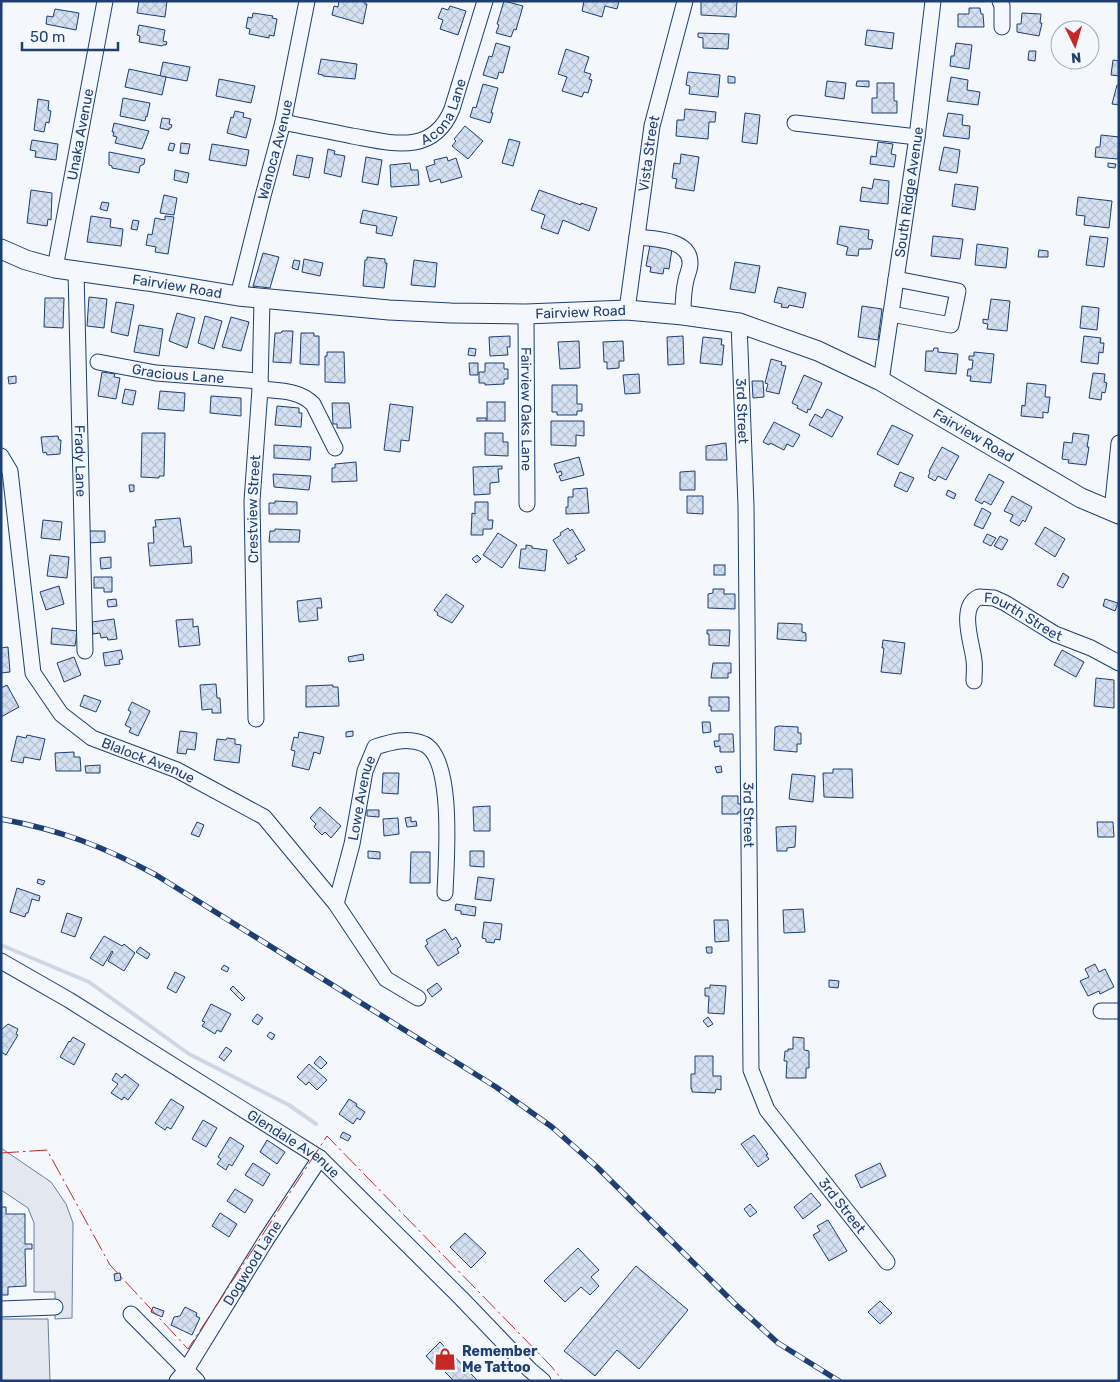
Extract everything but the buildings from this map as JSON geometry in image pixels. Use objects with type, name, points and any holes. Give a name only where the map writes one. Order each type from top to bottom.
[{"type":"main road","name":"Fairview Road","points":[[1,250],[26,260],[55,268],[147,280],[262,299],[389,310],[451,313],[526,314],[627,310],[683,315],[739,324],[818,351],[881,381],[1081,498],[1115,513]]},
{"type":"street","name":"Unaka Avenue","points":[[55,268],[104,1]]},
{"type":"street","name":"Wanoca Avenue","points":[[238,296],[262,196],[283,122],[307,1]]},
{"type":"street","name":"Acona Lane","points":[[283,122],[401,144],[424,140],[441,129],[448,120],[485,1]]},
{"type":"street","name":"Vista Street","points":[[627,310],[652,126],[685,1]]},
{"type":"street","name":"South Ridge Avenue","points":[[881,381],[917,137],[933,1]]},
{"type":"street","points":[[1000,1],[1002,6],[1002,27]]},
{"type":"street","points":[[795,123],[917,137]]},
{"type":"street","points":[[637,238],[658,240],[682,246],[688,253],[690,265],[682,298],[683,315]]},
{"type":"street","name":"Frady Lane","points":[[76,270],[85,651]]},
{"type":"street","points":[[891,314],[951,325],[958,291],[896,279]]},
{"type":"street","name":"Crestview Street","points":[[256,719],[252,501],[260,385],[262,299]]},
{"type":"street","name":"Fairview Oaks Lane","points":[[526,314],[527,504]]},
{"type":"street","name":"3rd Street","points":[[739,324],[746,506],[751,1070],[767,1110],[887,1262]]},
{"type":"street","name":"Gracious Lane","points":[[98,362],[156,374],[260,385],[302,395],[313,404],[336,448]]},
{"type":"street","points":[[1115,513],[1119,443]]},
{"type":"street","name":"Blalock Avenue","points":[[1,456],[10,471],[33,673],[61,714],[92,738],[177,770],[264,817],[336,904],[386,979],[418,998]]},
{"type":"street","name":"Fourth Street","points":[[974,681],[974,662],[968,612],[971,603],[979,597],[986,596],[1005,603],[1054,634],[1100,652],[1119,664]]},
{"type":"street","name":"Lowe Avenue","points":[[336,904],[352,844],[365,771],[375,747],[399,740],[425,745],[438,759],[446,798],[445,894]]},
{"type":"street","name":"Glendale Avenue","points":[[1,961],[68,1000],[320,1158],[543,1381]]},
{"type":"street","points":[[1101,1011],[1119,1011]]},
{"type":"street","name":"Dogwood Lane","points":[[181,1375],[320,1158]]},
{"type":"street","points":[[1,1309],[55,1307]]},
{"type":"street","points":[[131,1314],[181,1375],[197,1381]]},
{"type":"shaded area","points":[[1,1148],[51,1182],[66,1204],[73,1223],[72,1318],[55,1319],[55,1292],[34,1292],[34,1223],[28,1208],[1,1190]]},
{"type":"shaded area","points":[[1,1319],[48,1319],[50,1381],[1,1381]]},
{"type":"waterway","points":[[1,945],[89,982],[189,1054],[289,1105],[316,1124]]},
{"type":"railway","points":[[1,819],[43,828],[81,840],[156,875],[496,1087],[552,1127],[597,1167],[735,1304],[778,1343],[839,1381]]},
{"type":"power","points":[[1,1153],[47,1150],[110,1265],[188,1349],[327,1136],[551,1366],[563,1381]]},
{"type":"place","name":"Remember Me Tattoo","points":[[445,1359]]}]
